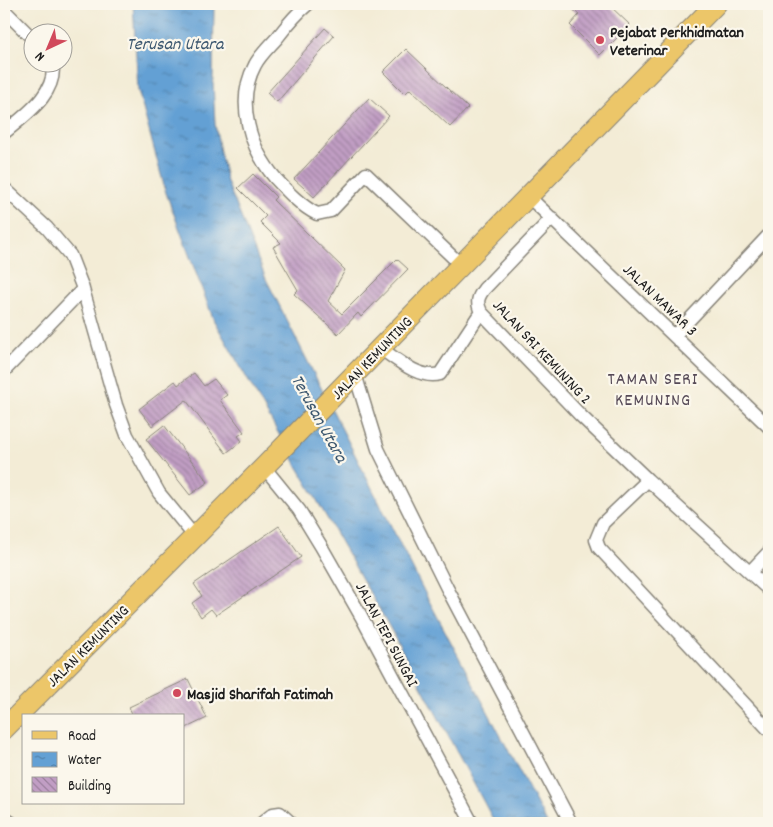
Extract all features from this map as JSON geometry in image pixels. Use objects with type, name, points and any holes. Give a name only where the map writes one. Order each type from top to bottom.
[{"type":"main road","name":"JALAN KEMUNTING","points":[[4,729],[269,462],[716,4]]},
{"type":"street","points":[[308,4],[295,14],[255,64],[246,90],[246,111],[251,138],[261,160],[290,194],[317,214],[331,211],[366,174],[461,265]]},
{"type":"street","points":[[4,10],[22,28]]},
{"type":"street","points":[[4,134],[49,89],[53,78],[53,72]]},
{"type":"street","points":[[4,188],[70,255],[83,289],[126,435],[158,494],[195,537]]},
{"type":"street","name":"JALAN MAWAR 3","points":[[528,196],[769,428]]},
{"type":"street","name":"JALAN SRI KEMUNING 2","points":[[552,218],[478,296],[481,312],[581,416],[769,590]]},
{"type":"street","points":[[674,335],[769,235]]},
{"type":"street","points":[[4,371],[83,289]]},
{"type":"street","points":[[380,348],[423,374],[433,376],[440,374],[481,312]]},
{"type":"street","points":[[354,374],[378,449],[447,588],[571,823]]},
{"type":"street","name":"JALAN TEPI SUNGAI","points":[[269,462],[361,616],[472,823]]},
{"type":"street","points":[[648,480],[603,523],[596,540],[599,548],[769,730]]},
{"type":"street","points":[[750,572],[767,558]]},
{"type":"street","points":[[262,823],[273,814],[280,813],[291,823]]},
{"type":"street","points":[[4,818],[12,823]]},
{"type":"water","name":"Terusan Utara","points":[[133,4],[214,4],[213,81],[215,124],[220,152],[227,182],[266,279],[427,597],[547,823],[495,823],[389,626],[214,321],[166,193],[138,90]]},
{"type":"building","name":"Pejabat Perkhidmatan Veterinar","points":[[567,4],[608,4],[630,25],[600,55],[570,25],[579,15]]},
{"type":"building","points":[[325,28],[334,36],[277,102],[267,93]]},
{"type":"building","points":[[406,49],[468,108],[450,127],[410,89],[405,94],[383,72]]},
{"type":"building","points":[[369,98],[389,116],[314,197],[294,179]]},
{"type":"building","points":[[253,174],[276,197],[273,200],[345,270],[328,301],[342,314],[397,259],[408,269],[361,317],[358,313],[338,334],[294,294],[298,290],[273,247],[281,243],[260,222],[266,216],[238,188]]},
{"type":"building","points":[[194,373],[204,386],[214,379],[227,395],[220,400],[244,432],[238,436],[242,441],[226,453],[186,400],[152,426],[139,409],[175,381],[178,385]]},
{"type":"building","points":[[164,425],[208,482],[190,495],[146,439]]},
{"type":"building","points":[[279,526],[301,557],[216,615],[211,609],[201,617],[192,603],[202,596],[194,584]]},
{"type":"building","name":"Masjid Sharifah Fatimah","points":[[188,679],[207,718],[185,729],[185,714],[132,714],[129,707]]},
{"type":"place","name":"Pejabat Perkhidmatan Veterinar","points":[[600,40]]},
{"type":"place","name":"Masjid Sharifah Fatimah","points":[[177,693]]},
{"type":"district","name":"TAMAN SERI KEMUNING","points":[[653,388]]}]
